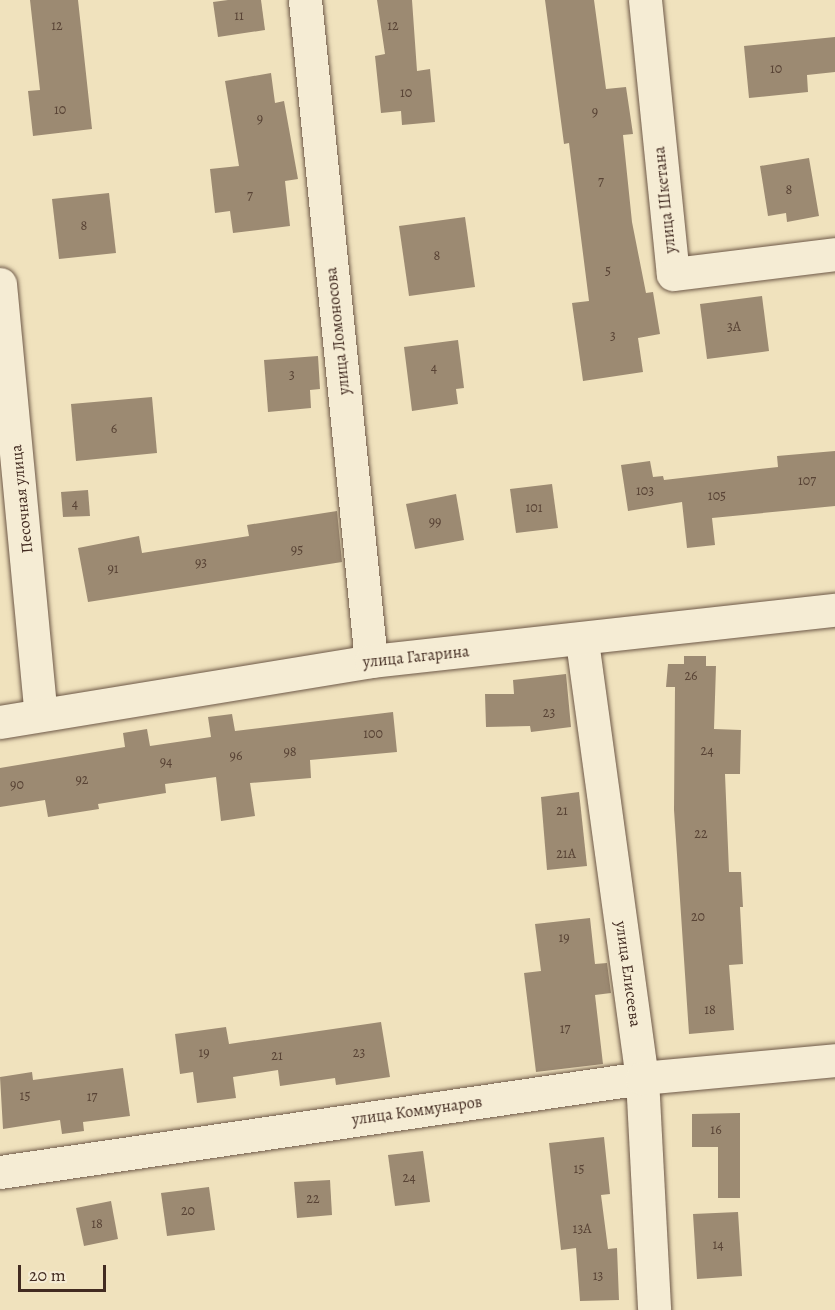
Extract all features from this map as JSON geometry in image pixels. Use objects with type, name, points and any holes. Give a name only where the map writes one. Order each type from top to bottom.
[{"type":"street","name":"улица Ломоносова","points":[[305,0],[371,661]]},
{"type":"street","name":"улица Шкетана","points":[[645,0],[673,274],[835,254]]},
{"type":"street","name":"Песочная улица","points":[[0,284],[41,714]]},
{"type":"street","name":"улица Гагарина","points":[[0,722],[371,661],[582,641],[835,610]]},
{"type":"street","name":"улица Елисеева","points":[[582,641],[642,1078],[654,1310]]},
{"type":"street","name":"улица Коммунаров","points":[[0,1172],[642,1078],[835,1060]]},
{"type":"building","points":[[30,0],[78,0],[92,129],[33,136],[28,91],[40,90]]},
{"type":"building","points":[[261,0],[265,30],[218,37],[213,2]]},
{"type":"building","points":[[377,0],[412,0],[417,71],[430,69],[435,122],[402,125],[401,111],[381,113],[375,56],[385,54]]},
{"type":"building","points":[[545,0],[594,0],[606,89],[626,87],[633,134],[623,135],[632,222],[646,293],[653,292],[660,334],[638,338],[643,372],[583,381],[572,303],[589,301],[569,143],[564,144]]},
{"type":"building","points":[[835,37],[835,72],[807,75],[808,92],[749,98],[744,46]]},
{"type":"building","points":[[271,73],[275,103],[284,101],[298,179],[285,181],[290,226],[233,233],[230,211],[215,213],[210,169],[239,166],[225,81]]},
{"type":"building","points":[[809,158],[819,216],[787,222],[786,213],[768,216],[760,166]]},
{"type":"building","points":[[109,193],[116,253],[59,259],[52,199]]},
{"type":"building","points":[[465,217],[475,287],[409,296],[399,226]]},
{"type":"building","points":[[762,296],[769,351],[707,359],[700,304]]},
{"type":"building","points":[[458,340],[464,388],[456,389],[458,404],[412,411],[404,347]]},
{"type":"building","points":[[318,356],[320,389],[310,390],[311,408],[268,412],[264,360]]},
{"type":"building","points":[[152,397],[157,453],[76,461],[71,404]]},
{"type":"building","points":[[835,451],[835,506],[712,518],[715,545],[687,548],[682,502],[628,511],[621,465],[650,461],[653,477],[663,476],[664,480],[778,467],[777,456]]},
{"type":"building","points":[[552,484],[558,528],[516,533],[510,489]]},
{"type":"building","points":[[88,490],[90,516],[63,517],[61,492]]},
{"type":"building","points":[[456,494],[464,540],[415,549],[406,504]]},
{"type":"building","points":[[337,511],[342,562],[88,602],[78,548],[139,536],[142,553],[249,536],[247,525]]},
{"type":"building","points":[[684,656],[706,656],[706,666],[716,666],[714,729],[741,730],[740,774],[725,774],[729,872],[741,872],[743,907],[740,907],[743,964],[729,965],[734,1030],[689,1034],[674,810],[675,687],[666,687],[668,664],[684,664]]},
{"type":"building","points":[[566,674],[571,727],[531,732],[530,726],[486,727],[485,694],[514,694],[513,680]]},
{"type":"building","points":[[393,712],[397,752],[310,760],[311,778],[250,783],[255,816],[221,821],[216,777],[165,784],[166,793],[98,804],[99,809],[48,817],[45,800],[0,807],[0,768],[125,747],[123,733],[147,729],[150,746],[211,737],[208,717],[232,714],[235,731]]},
{"type":"building","points":[[579,792],[587,866],[547,870],[541,797]]},
{"type":"building","points":[[590,918],[595,964],[607,963],[611,993],[595,995],[603,1064],[536,1072],[524,973],[541,971],[535,924]]},
{"type":"building","points":[[381,1022],[390,1077],[336,1085],[335,1078],[280,1086],[278,1070],[233,1077],[236,1098],[197,1103],[193,1072],[180,1074],[175,1034],[226,1027],[229,1044]]},
{"type":"building","points":[[123,1068],[130,1116],[83,1122],[84,1131],[62,1134],[60,1120],[3,1129],[0,1077],[32,1072],[33,1080]]},
{"type":"building","points":[[740,1113],[740,1198],[718,1198],[718,1147],[692,1147],[692,1114]]},
{"type":"building","points":[[604,1137],[610,1194],[601,1195],[608,1249],[617,1248],[619,1300],[580,1301],[576,1248],[561,1250],[549,1143]]},
{"type":"building","points":[[423,1151],[430,1202],[395,1206],[388,1155]]},
{"type":"building","points":[[330,1180],[332,1215],[297,1218],[294,1182]]},
{"type":"building","points":[[209,1187],[215,1230],[167,1236],[161,1193]]},
{"type":"building","points":[[111,1201],[118,1239],[84,1246],[76,1208]]},
{"type":"building","points":[[738,1212],[742,1276],[697,1279],[693,1214]]}]
